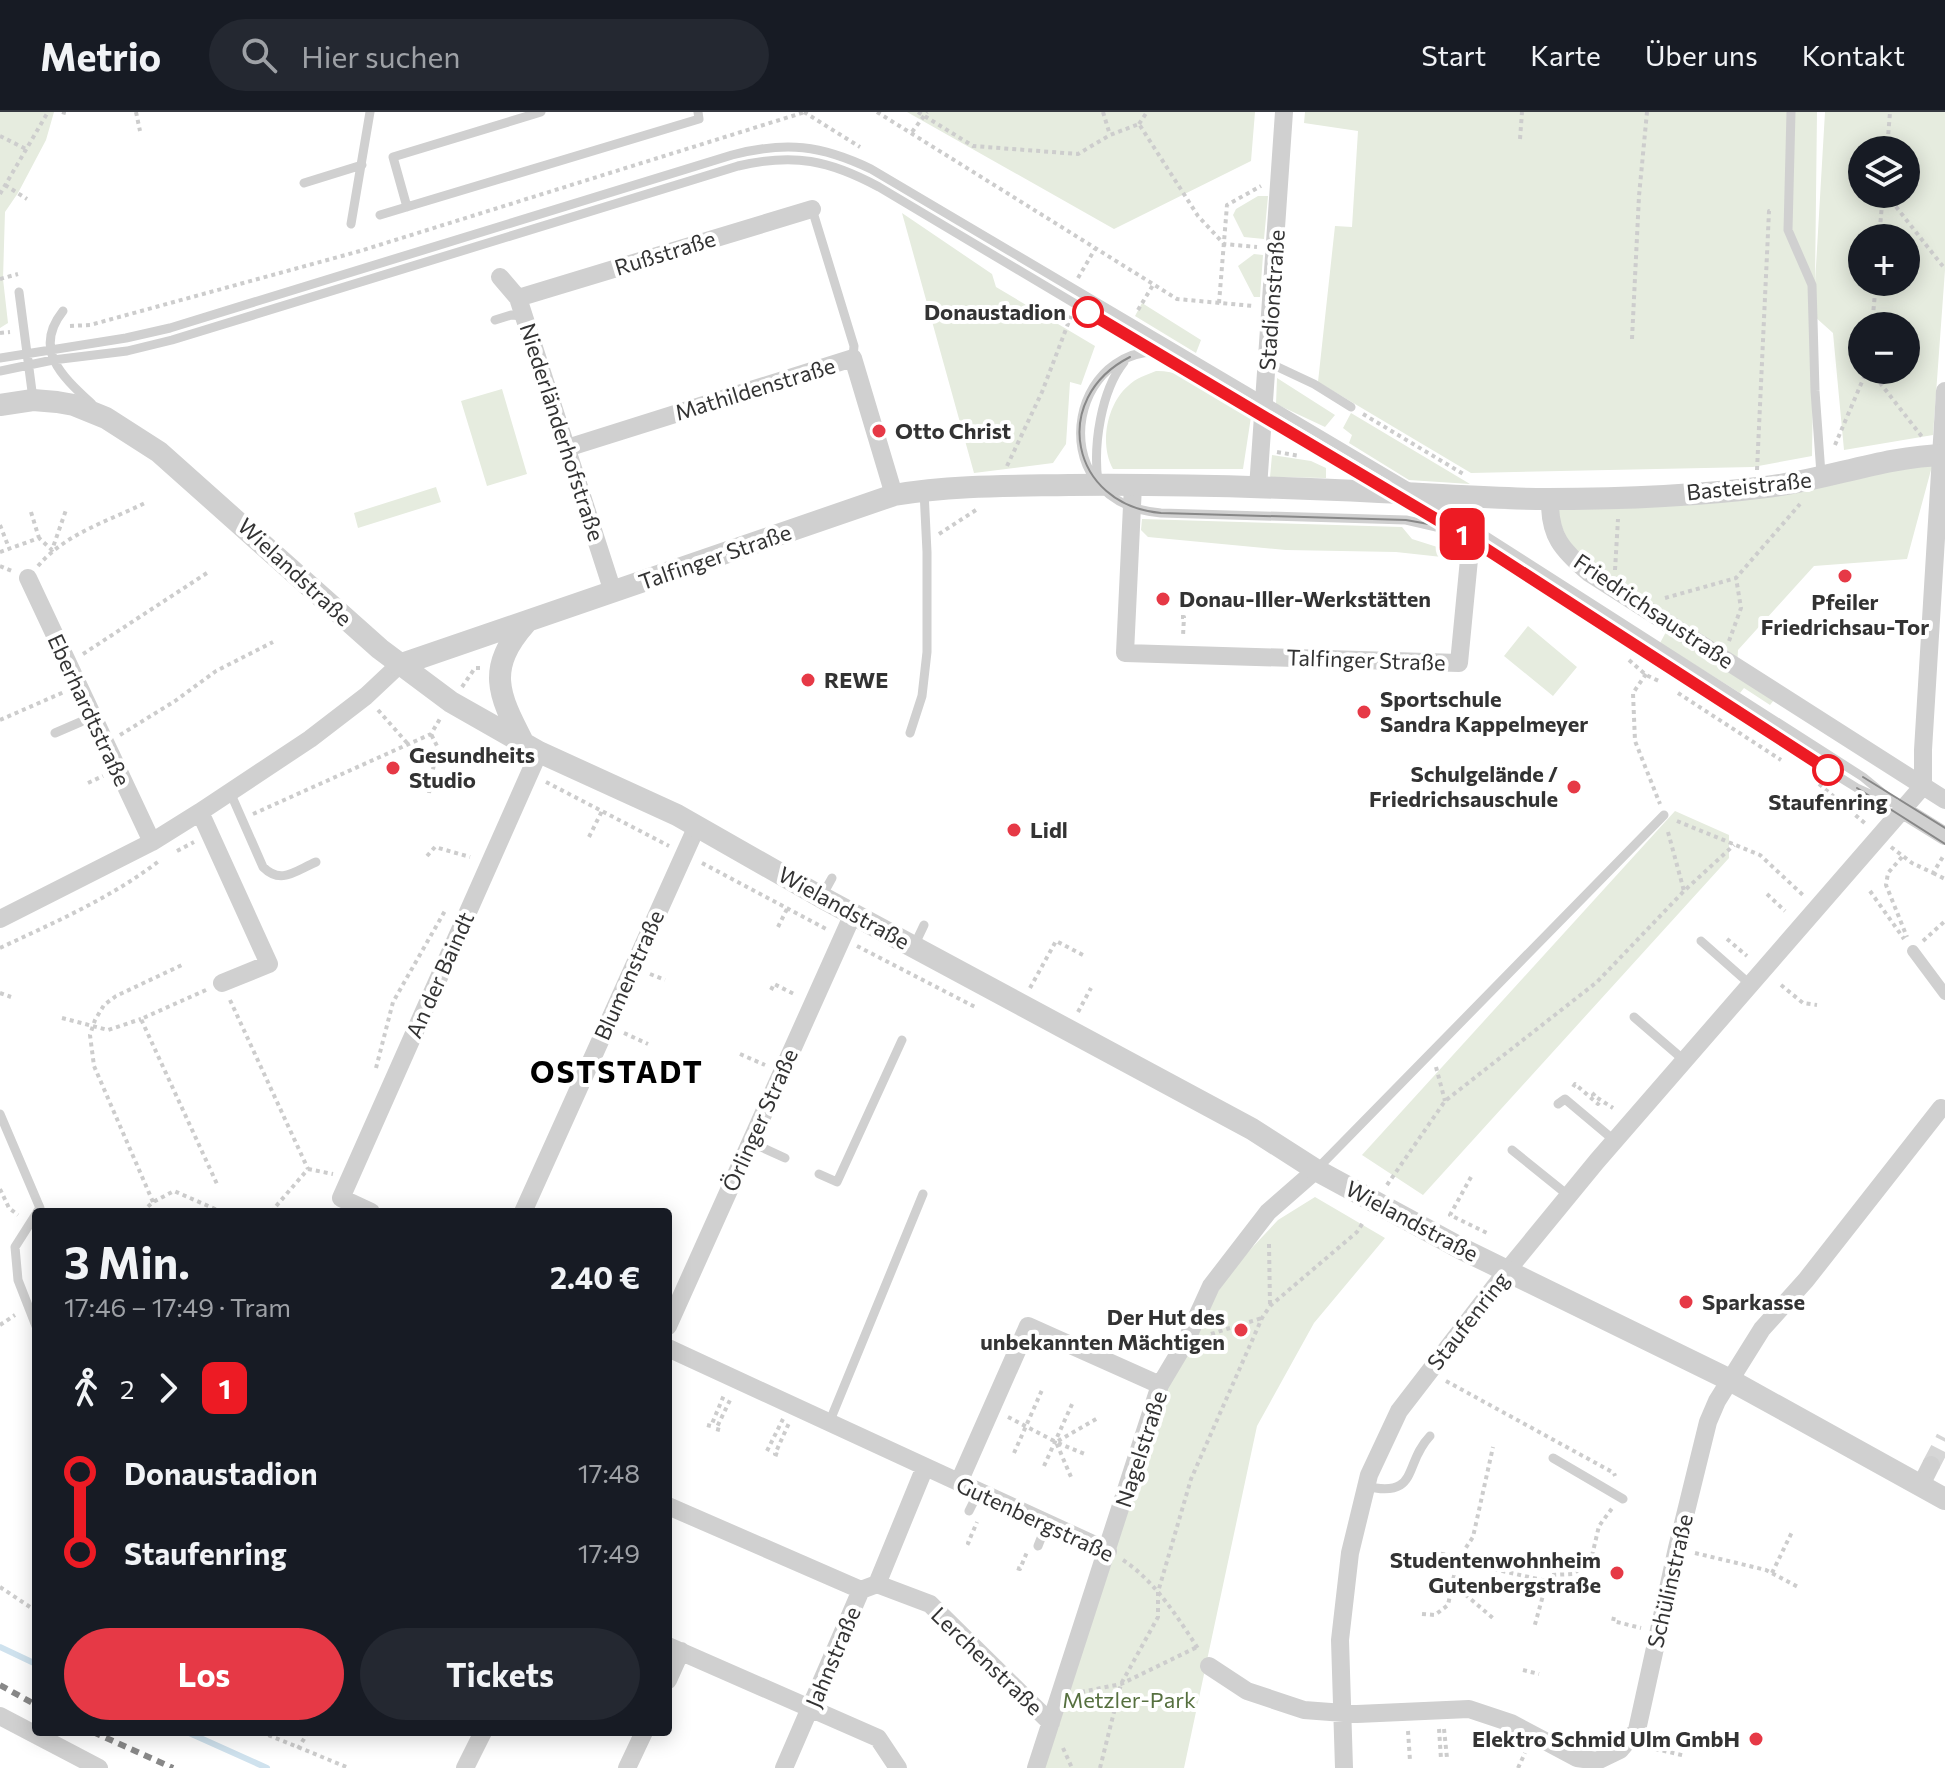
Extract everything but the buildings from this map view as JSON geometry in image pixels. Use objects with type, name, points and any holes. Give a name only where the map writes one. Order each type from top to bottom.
[{"type":"street","name":"Stadionstraße","points":[[1258,488],[1284,112]]},
{"type":"street","name":"Rußstraße","points":[[518,298],[812,209]]},
{"type":"street","name":"Niederländerhofstraße","points":[[500,277],[518,298],[613,592]]},
{"type":"street","name":"Mathildenstraße","points":[[567,448],[853,358],[894,495]]},
{"type":"street","points":[[1923,786],[1923,750],[1939,600],[1945,391]]},
{"type":"street","name":"Wielandstraße","points":[[0,405],[32,392],[106,418],[167,458],[399,665],[451,702],[531,747],[635,793],[827,888],[853,914],[1252,1129],[1316,1170],[1506,1272],[1926,1475],[1945,1499]]},
{"type":"street","name":"Basteistraße","points":[[1550,499],[1756,488],[1821,478],[1900,458],[1943,455]]},
{"type":"street","name":"Talfinger Straße","points":[[399,665],[894,495],[997,486],[1099,485],[1133,496],[1258,488],[1475,497],[1459,663],[1125,653],[1133,496]]},
{"type":"street","points":[[1475,497],[1550,499]]},
{"type":"street","name":"Friedrichsaustraße","points":[[1550,499],[1549,518],[1558,542],[1577,562],[1945,800]]},
{"type":"street","name":"Eberhardtstraße","points":[[28,578],[152,842]]},
{"type":"street","points":[[526,623],[502,656],[499,684],[507,711],[531,747]]},
{"type":"street","points":[[0,919],[152,842],[200,812],[310,739],[366,696],[399,665]]},
{"type":"street","name":"An der Baindt","points":[[362,1208],[341,1198],[529,773],[531,747]]},
{"type":"street","name":"Staufenring","points":[[1344,1768],[1340,1659],[1343,1601],[1350,1553],[1365,1486],[1379,1449],[1399,1411],[1506,1272],[1615,1141],[1923,786]]},
{"type":"street","points":[[1903,810],[1945,836]]},
{"type":"street","points":[[200,812],[269,964],[222,983]]},
{"type":"street","name":"Blumenstraße","points":[[525,1208],[697,826]]},
{"type":"street","name":"Örlinger Straße","points":[[672,1317],[853,914]]},
{"type":"street","points":[[1913,951],[1945,994]]},
{"type":"street","points":[[1728,1379],[1762,1329],[1806,1280],[1943,1106]]},
{"type":"street","name":"Nagelstraße","points":[[1036,1768],[1160,1385],[1185,1343],[1211,1286],[1268,1212],[1316,1170]]},
{"type":"street","points":[[959,1482],[1028,1326],[1160,1385]]},
{"type":"street","name":"Gutenbergstraße","points":[[672,1350],[1108,1551]]},
{"type":"street","name":"Schülinstraße","points":[[1599,1764],[1620,1750],[1637,1730],[1708,1422],[1728,1379]]},
{"type":"street","name":"Jahnstraße","points":[[784,1768],[925,1467]]},
{"type":"street","name":"Lerchenstraße","points":[[672,1508],[869,1587],[930,1604],[1051,1723]]},
{"type":"street","points":[[675,1648],[878,1738],[898,1768]]},
{"type":"street","points":[[1209,1666],[1247,1691],[1304,1710],[1341,1713],[1469,1709],[1511,1723],[1577,1758],[1599,1764]]},
{"type":"street","points":[[0,1716],[32,1733]]},
{"type":"street","points":[[38,1736],[99,1768]]},
{"type":"street","points":[[465,1768],[481,1736]]},
{"type":"street","points":[[627,1768],[642,1736]]},
{"type":"lane","points":[[351,224],[370,112]]},
{"type":"lane","points":[[407,207],[393,157],[541,112]]},
{"type":"lane","points":[[380,215],[699,119],[698,112]]},
{"type":"lane","points":[[1791,112],[1788,230],[1812,285],[1821,478]]},
{"type":"lane","points":[[0,358],[116,340],[170,328],[719,159],[761,149],[793,146],[824,150],[871,169],[1209,368],[1392,493],[1471,535],[1863,777],[1903,810]]},
{"type":"lane","points":[[0,371],[160,343],[738,166],[797,158],[822,162],[864,179],[1154,351],[1421,494],[1471,535],[1637,648],[1857,788],[1903,810]]},
{"type":"lane","points":[[304,183],[362,165]]},
{"type":"lane","points":[[812,209],[854,346],[853,358]]},
{"type":"lane","points":[[19,292],[32,392]]},
{"type":"lane","points":[[32,392],[40,362],[63,311]]},
{"type":"lane","points":[[495,320],[511,315],[524,316]]},
{"type":"lane","points":[[48,349],[69,383],[106,418]]},
{"type":"lane","points":[[1099,485],[1083,457],[1080,435],[1082,412],[1102,376],[1115,364],[1154,351],[1176,354],[1209,368]]},
{"type":"lane","points":[[1099,485],[1096,447],[1109,389],[1116,373],[1130,357]]},
{"type":"lane","points":[[1267,362],[1314,384],[1351,407]]},
{"type":"lane","points":[[910,733],[922,696],[927,652],[924,490]]},
{"type":"lane","points":[[1133,496],[1161,513],[1417,521],[1471,535]]},
{"type":"lane","points":[[55,733],[92,717]]},
{"type":"lane","points":[[230,792],[263,867],[272,876],[281,877],[316,862]]},
{"type":"lane","points":[[1316,1170],[1664,815]]},
{"type":"lane","points":[[914,946],[924,925]]},
{"type":"lane","points":[[1701,941],[1752,986]]},
{"type":"lane","points":[[1634,1017],[1685,1061]]},
{"type":"lane","points":[[819,1174],[837,1182],[902,1040]]},
{"type":"lane","points":[[1558,1104],[1565,1099],[1615,1141]]},
{"type":"lane","points":[[0,1114],[40,1208]]},
{"type":"lane","points":[[0,1144],[11,1139]]},
{"type":"lane","points":[[750,1142],[785,1158]]},
{"type":"lane","points":[[1512,1150],[1569,1196]]},
{"type":"lane","points":[[829,1423],[923,1194]]},
{"type":"lane","points":[[32,1219],[15,1247],[18,1280],[32,1316]]},
{"type":"lane","points":[[1365,1486],[1385,1491],[1400,1486],[1409,1476],[1430,1436]]},
{"type":"lane","points":[[1553,1458],[1623,1499]]},
{"type":"lane","points":[[969,1511],[979,1491]]},
{"type":"lane","points":[[1038,1546],[1047,1523]]},
{"type":"path","points":[[0,194],[48,112]]},
{"type":"path","points":[[136,112],[140,131]]},
{"type":"path","points":[[52,332],[90,325],[360,251],[805,112]]},
{"type":"path","points":[[877,112],[1177,299],[1260,307]]},
{"type":"path","points":[[918,112],[926,114],[973,146],[1078,154],[1110,135],[1139,124],[1147,112]]},
{"type":"path","points":[[1103,112],[1110,135]]},
{"type":"path","points":[[1520,139],[1522,112]]},
{"type":"path","points":[[1632,339],[1639,196],[1647,112]]},
{"type":"path","points":[[1888,136],[1890,112]]},
{"type":"path","points":[[911,133],[926,114]]},
{"type":"path","points":[[1139,124],[1198,216],[1224,244],[1276,248]]},
{"type":"path","points":[[0,136],[28,150]]},
{"type":"path","points":[[1219,303],[1227,205],[1265,183],[1266,177]]},
{"type":"path","points":[[5,185],[27,199]]},
{"type":"path","points":[[1896,208],[1945,269]]},
{"type":"path","points":[[1756,488],[1769,211],[1788,212]]},
{"type":"path","points":[[1077,279],[1095,249]]},
{"type":"path","points":[[0,279],[18,274]]},
{"type":"path","points":[[997,486],[1042,392],[1073,311]]},
{"type":"path","points":[[1655,614],[1664,598],[1736,578],[1821,478],[1863,384]]},
{"type":"path","points":[[1880,384],[1928,445],[1943,455]]},
{"type":"path","points":[[1351,407],[1471,478],[1475,497]]},
{"type":"path","points":[[1261,450],[1301,456]]},
{"type":"path","points":[[1614,588],[1620,497]]},
{"type":"path","points":[[28,578],[52,550],[68,539],[145,503]]},
{"type":"path","points":[[927,541],[980,507]]},
{"type":"path","points":[[52,550],[66,510]]},
{"type":"path","points":[[31,512],[39,538],[52,550]]},
{"type":"path","points":[[0,525],[9,548]]},
{"type":"path","points":[[0,552],[39,538]]},
{"type":"path","points":[[67,664],[210,571]]},
{"type":"path","points":[[1723,658],[1741,608],[1736,578]]},
{"type":"path","points":[[1181,617],[1184,617],[1184,628]]},
{"type":"path","points":[[104,745],[175,701],[216,671],[273,642]]},
{"type":"path","points":[[1637,648],[1631,653],[1651,666],[1633,693],[1635,741],[1664,815],[1684,891]]},
{"type":"path","points":[[1627,658],[1646,675],[1790,765]]},
{"type":"path","points":[[0,720],[77,686]]},
{"type":"path","points":[[366,696],[408,744]]},
{"type":"path","points":[[429,793],[437,746],[431,734]]},
{"type":"path","points":[[529,773],[984,1011]]},
{"type":"path","points":[[1812,779],[1846,805]]},
{"type":"path","points":[[589,837],[602,811]]},
{"type":"path","points":[[1664,815],[1760,855],[1818,910]]},
{"type":"path","points":[[1387,1185],[1445,1101],[1597,982],[1684,891],[1734,845]]},
{"type":"path","points":[[427,856],[435,847],[470,857]]},
{"type":"path","points":[[465,869],[474,847]]},
{"type":"path","points":[[1933,873],[1943,855]]},
{"type":"path","points":[[1913,951],[1886,885],[1888,873],[1902,857],[1945,879]]},
{"type":"path","points":[[1870,891],[1913,951]]},
{"type":"path","points":[[1767,894],[1785,911]]},
{"type":"path","points":[[376,1069],[393,1002],[450,904]]},
{"type":"path","points":[[778,927],[787,909]]},
{"type":"path","points":[[1913,951],[1945,921]]},
{"type":"path","points":[[1727,939],[1747,956]]},
{"type":"path","points":[[1022,1004],[1056,941],[1083,955]]},
{"type":"path","points":[[153,1202],[94,1066],[90,1035],[104,1005],[116,996],[182,965]]},
{"type":"path","points":[[62,1018],[108,1030],[141,1019],[222,983],[308,1169],[274,1208]]},
{"type":"path","points":[[771,990],[774,984],[812,1003]]},
{"type":"path","points":[[1781,985],[1803,1003],[1817,1005]]},
{"type":"path","points":[[1083,1001],[1091,988]]},
{"type":"path","points":[[0,993],[11,997]]},
{"type":"path","points":[[141,1019],[217,1184]]},
{"type":"path","points":[[607,1025],[648,1044]]},
{"type":"path","points":[[1432,1053],[1445,1101]]},
{"type":"path","points":[[740,1054],[781,1072]]},
{"type":"path","points":[[1595,1093],[1596,1097],[1613,1108]]},
{"type":"path","points":[[333,1174],[337,1163]]},
{"type":"path","points":[[1471,1177],[1450,1215],[1487,1233]]},
{"type":"path","points":[[0,1189],[9,1208],[32,1215]]},
{"type":"path","points":[[146,1208],[174,1191],[213,1208]]},
{"type":"path","points":[[1268,1212],[1270,1306]]},
{"type":"path","points":[[1100,1768],[1121,1684],[1158,1617],[1158,1592],[1191,1479],[1262,1318],[1270,1306],[1357,1232],[1364,1221]]},
{"type":"path","points":[[1185,1343],[1262,1318]]},
{"type":"path","points":[[707,1425],[711,1426],[735,1379]]},
{"type":"path","points":[[720,1430],[716,1429],[735,1379]]},
{"type":"path","points":[[1444,1380],[1614,1473],[1623,1499],[1610,1510],[1599,1526],[1591,1560],[1573,1574],[1552,1575],[1547,1581],[1534,1628]]},
{"type":"path","points":[[1014,1453],[1042,1390]]},
{"type":"path","points":[[1044,1466],[1073,1402]]},
{"type":"path","points":[[767,1451],[793,1406]]},
{"type":"path","points":[[778,1455],[775,1454],[793,1406]]},
{"type":"path","points":[[991,1410],[1087,1455]]},
{"type":"path","points":[[1056,1442],[1098,1418]]},
{"type":"path","points":[[1056,1442],[1071,1477]]},
{"type":"path","points":[[1422,1614],[1435,1615],[1448,1605],[1458,1559],[1473,1537],[1493,1447]]},
{"type":"path","points":[[1772,1573],[1792,1532]]},
{"type":"path","points":[[1677,1548],[1772,1573],[1800,1588]]},
{"type":"path","points":[[1437,1549],[1437,1553],[1547,1581]]},
{"type":"path","name":"Gutenbergstraße","points":[[1108,1551],[1136,1569],[1158,1592],[1209,1666]]},
{"type":"path","points":[[1452,1584],[1494,1619]]},
{"type":"path","points":[[0,1587],[32,1608]]},
{"type":"path","points":[[1614,1617],[1613,1621],[1625,1624]]},
{"type":"path","points":[[1059,1696],[1121,1684],[1197,1647]]},
{"type":"path","points":[[1523,1670],[1539,1674]]},
{"type":"path","points":[[1441,1727],[1444,1758]]},
{"type":"path","points":[[1408,1730],[1410,1761]]},
{"type":"path","points":[[270,1736],[349,1768]]},
{"type":"path","points":[[298,1749],[306,1736]]},
{"type":"path","points":[[1647,1747],[1686,1756]]},
{"type":"path","points":[[1518,1768],[1525,1753]]},
{"type":"green space","points":[[0,112],[54,112],[46,140],[5,212],[3,279],[8,323],[0,328]]},
{"type":"green space","points":[[907,112],[1255,112],[1251,161],[1114,229]]},
{"type":"green space","points":[[1305,112],[1817,112],[1815,283],[1825,112],[1945,112],[1945,270],[1933,435],[1844,450],[1833,333],[1814,316],[1812,456],[1753,467],[1471,473],[1318,382],[1335,226],[1352,227],[1358,131],[1304,123]]},
{"type":"green space","points":[[1258,196],[1268,196],[1264,239],[1244,237],[1233,215],[1236,209]]},
{"type":"green space","points":[[902,213],[992,274],[996,287],[1095,346],[1081,385],[1070,382],[1066,444],[1053,463],[974,473]]},
{"type":"green space","points":[[1254,254],[1263,255],[1260,297],[1254,297],[1238,266]]},
{"type":"green space","points":[[1142,303],[1201,340],[1196,353],[1135,316]]},
{"type":"green space","points":[[1156,371],[1181,375],[1194,381],[1251,417],[1243,469],[1113,469],[1106,448],[1110,414],[1131,383]]},
{"type":"green space","points":[[1277,378],[1335,415],[1325,427],[1276,404]]},
{"type":"green space","points":[[502,389],[527,474],[487,486],[461,401]]},
{"type":"green space","points":[[1351,413],[1470,484],[1409,480],[1349,443],[1352,435],[1343,428]]},
{"type":"green space","points":[[1272,455],[1311,461],[1326,468],[1326,478],[1270,477]]},
{"type":"green space","points":[[1942,455],[1931,470],[1907,559],[1814,566],[1738,650],[1737,667],[1577,562],[1550,499],[1620,497]]},
{"type":"green space","points":[[436,487],[441,502],[358,528],[354,513]]},
{"type":"green space","points":[[1142,519],[1402,527],[1412,539],[1453,552],[1451,558],[1396,552],[1286,550],[1148,537],[1141,530]]},
{"type":"green space","points":[[1528,626],[1577,667],[1553,696],[1504,656]]},
{"type":"green space","points":[[1666,632],[1774,700],[1770,705],[1744,688],[1740,693],[1660,643]]},
{"type":"green space","points":[[1675,811],[1729,835],[1729,858],[1423,1195],[1362,1155]]},
{"type":"green space","name":"Metzler-Park","points":[[1315,1197],[1385,1238],[1314,1323],[1257,1426],[1184,1768],[1036,1768],[1160,1385],[1232,1269],[1278,1220]]},
{"type":"waterway","points":[[0,1647],[32,1662]]},
{"type":"waterway","points":[[196,1736],[267,1768]]},
{"type":"tunnel","points":[[1931,1465],[1945,1438]]},
{"type":"tram line","name":"1","points":[[1088,312],[1483,547],[1828,770]]},
{"type":"tram line","points":[[1130,357],[1104,375],[1088,398],[1080,422],[1081,447],[1090,471],[1106,491],[1130,506],[1161,513],[1406,520],[1434,525],[1469,539]]},
{"type":"tram line","points":[[1863,777],[1945,828]]},
{"type":"tram line","points":[[1857,788],[1945,844]]},
{"type":"railway","points":[[0,1685],[32,1703]]},
{"type":"railway","points":[[102,1736],[173,1768]]},
{"type":"place","name":"Donaustadion","points":[[1088,312]]},
{"type":"place","name":"Otto Christ","points":[[879,431]]},
{"type":"place","name":"Pfeiler Friedrichsau-Tor","points":[[1845,576]]},
{"type":"place","name":"Donau-Iller-Werkstätten","points":[[1163,599]]},
{"type":"place","name":"REWE","points":[[808,680]]},
{"type":"place","name":"Sportschule Sandra Kappelmeyer","points":[[1364,712]]},
{"type":"place","name":"Gesundheits Studio","points":[[393,768]]},
{"type":"place","name":"Staufenring","points":[[1828,770]]},
{"type":"place","name":"Schulgelände / Friedrichsauschule","points":[[1574,787]]},
{"type":"place","name":"Lidl","points":[[1014,830]]},
{"type":"place","name":"Sparkasse","points":[[1686,1302]]},
{"type":"place","name":"Der Hut des unbekannten Mächtigen","points":[[1241,1330]]},
{"type":"place","name":"Studentenwohnheim Gutenbergstraße","points":[[1617,1573]]},
{"type":"place","name":"Elektro Schmid Ulm GmbH","points":[[1756,1739]]},
{"type":"district","name":"OSTSTADT","points":[[617,1073]]}]
